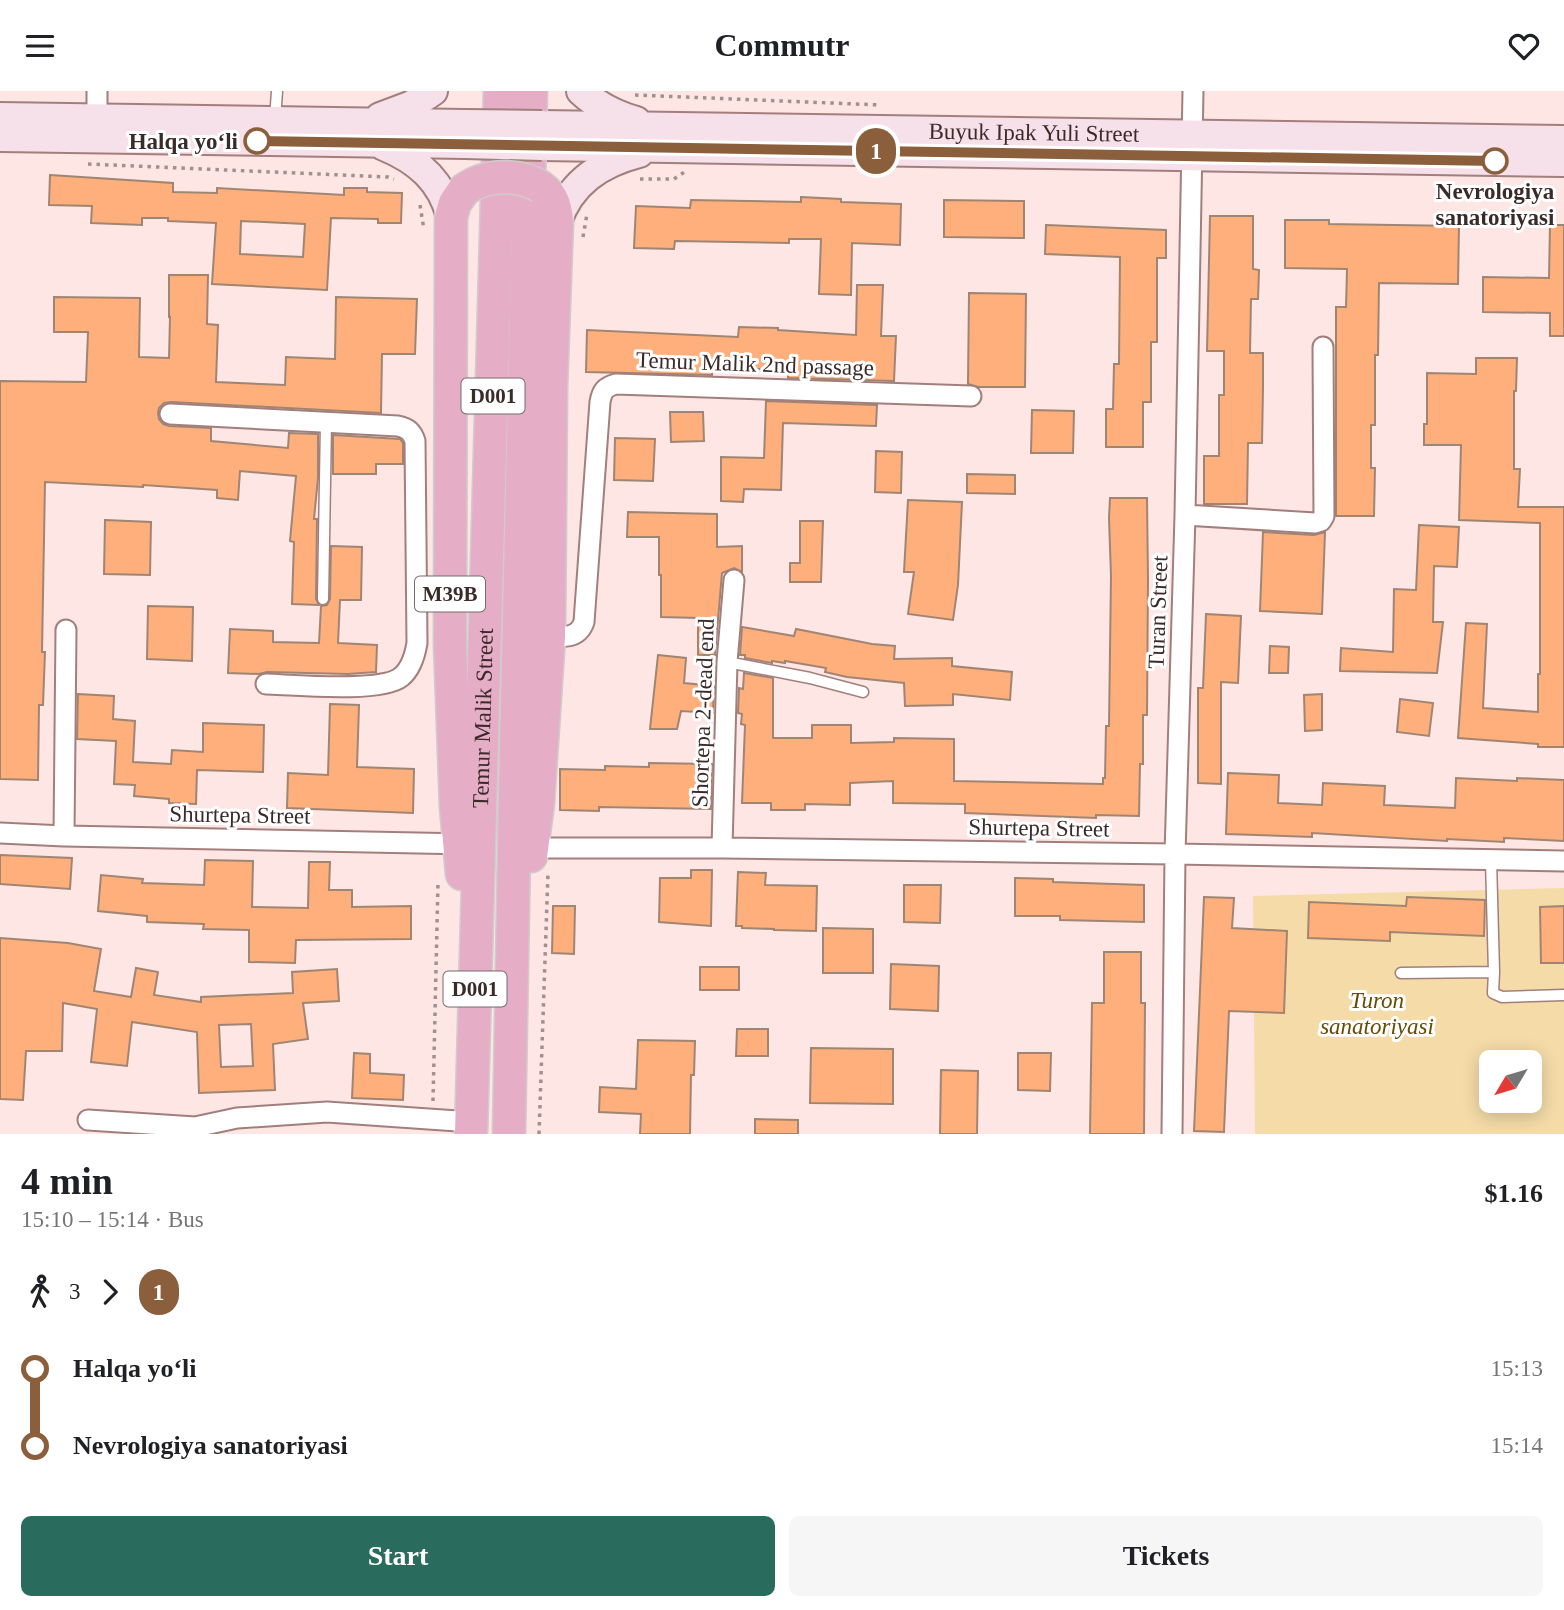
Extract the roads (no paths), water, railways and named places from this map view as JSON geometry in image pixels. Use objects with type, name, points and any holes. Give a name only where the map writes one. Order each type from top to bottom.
[{"type":"highway","name":"Temur Malik Street","points":[[471,1128],[475,1000],[459,844],[500,91]]},
{"type":"highway","name":"Temur Malik Street","points":[[509,1134],[511,1003],[523,848],[531,91]]},
{"type":"highway","points":[[446,209],[478,182],[507,177],[527,180],[548,193],[556,222],[551,388],[549,636],[538,803],[523,848]]},
{"type":"highway","name":"M39B","points":[[446,209],[450,644],[459,844]]},
{"type":"main road","points":[[368,132],[433,91]]},
{"type":"main road","points":[[581,91],[610,112],[660,137]]},
{"type":"main road","name":"Buyuk Ipak Yuli Street","points":[[0,117],[97,105],[368,132]]},
{"type":"main road","name":"Buyuk Ipak Yuli Street","points":[[0,137],[368,132],[1191,145],[1564,140]]},
{"type":"main road","name":"M39B","points":[[368,132],[384,146],[412,159],[426,188],[444,197],[446,209]]},
{"type":"main road","points":[[556,222],[572,192],[589,174],[660,137]]},
{"type":"main road","name":"Buyuk Ipak Yuli Street","points":[[1191,145],[1564,162]]},
{"type":"street","name":"Turan Street","points":[[1172,1134],[1175,854],[1193,91]]},
{"type":"street","points":[[1185,515],[1315,523],[1321,521],[1324,516],[1323,348]]},
{"type":"street","name":"Temur Malik 2nd passage","points":[[549,636],[573,635],[582,628],[584,622],[600,402],[604,389],[616,384],[971,396]]},
{"type":"street","points":[[170,414],[398,426],[413,435],[417,643],[416,653],[408,669],[384,685],[363,687],[266,684]]},
{"type":"street","name":"Shortepa 2-dead end","points":[[722,848],[727,662],[734,580]]},
{"type":"street","points":[[64,836],[66,629]]},
{"type":"street","points":[[417,643],[450,644]]},
{"type":"street","name":"Shurtepa Street","points":[[0,833],[459,844]]},
{"type":"street","name":"Shurtepa Street","points":[[523,848],[722,848],[1564,861]]},
{"type":"street","points":[[88,1120],[195,1127],[237,1118],[327,1112],[432,1120],[471,1128]]},
{"type":"lane","points":[[275,121],[277,91]]},
{"type":"lane","points":[[323,599],[326,422]]},
{"type":"lane","points":[[727,662],[810,678],[863,692]]},
{"type":"lane","points":[[1491,860],[1493,993],[1503,997],[1564,995]]},
{"type":"lane","points":[[1401,973],[1494,972]]},
{"type":"place","name":"Halqa yoʻli","points":[[257,141]]},
{"type":"place","name":"Nevrologiya sanatoriyasi","points":[[1495,161]]},
{"type":"park label","name":"Turon sanatoriyasi","points":[[1377,1013]]}]
